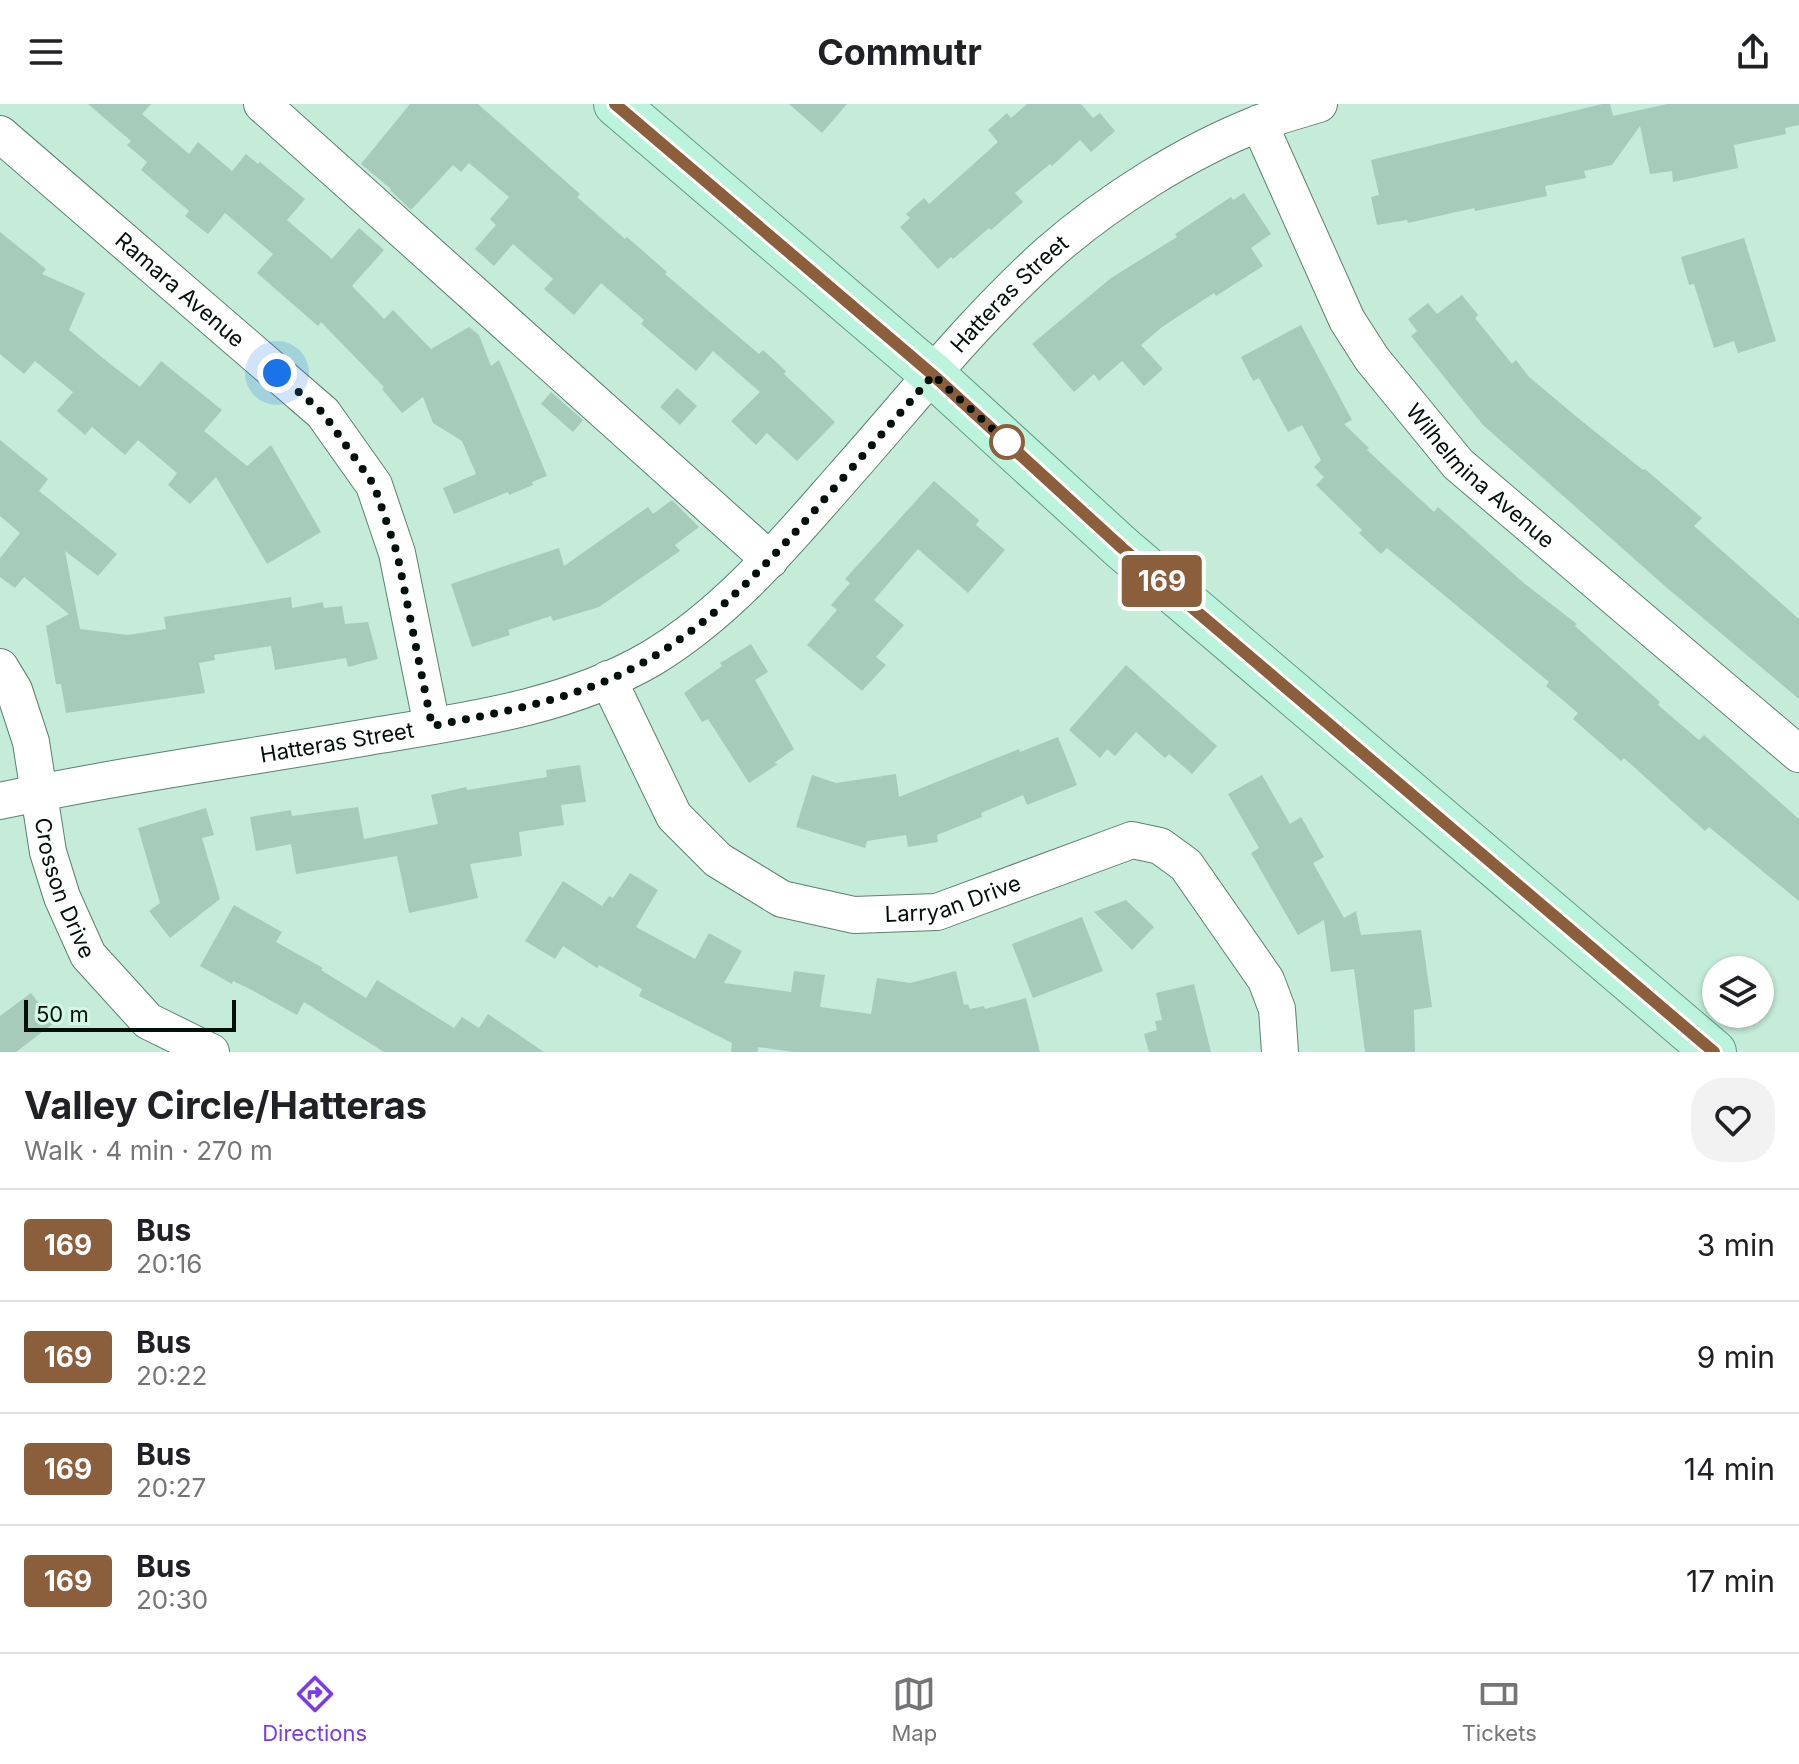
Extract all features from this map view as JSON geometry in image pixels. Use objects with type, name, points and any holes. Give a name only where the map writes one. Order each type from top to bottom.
[{"type":"main road","points":[[616,104],[933,375],[1122,548],[1714,1052]]},
{"type":"street","points":[[262,104],[770,560]]},
{"type":"street","name":"Hatteras Street","points":[[0,801],[432,726],[540,704],[608,679],[651,658],[713,615],[770,560],[975,326],[1049,253],[1104,209],[1174,165],[1259,123],[1319,104]]},
{"type":"street","name":"Wilhelmina Avenue","points":[[1259,123],[1347,320],[1372,359],[1458,464],[1799,754]]},
{"type":"street","name":"Ramara Avenue","points":[[0,134],[323,413],[374,485],[397,553],[432,726]]},
{"type":"street","name":"Crosson Drive","points":[[0,667],[14,690],[31,742],[53,867],[62,897],[88,955],[148,1021],[211,1052]]},
{"type":"street","name":"Larryan Drive","points":[[608,679],[674,816],[718,860],[782,899],[854,915],[937,912],[1132,840],[1160,846],[1186,865],[1266,980],[1277,1009],[1280,1052]]},
{"type":"building","points":[[88,104],[151,104],[142,114],[189,154],[198,142],[232,171],[246,154],[258,164],[260,162],[305,199],[287,220],[332,259],[359,228],[384,250],[352,286],[384,319],[393,310],[431,349],[469,327],[479,335],[491,366],[499,360],[547,476],[509,495],[508,492],[454,514],[443,488],[476,474],[462,441],[433,423],[423,397],[402,413],[382,389],[384,387],[321,322],[318,326],[257,273],[273,254],[225,213],[208,234],[185,216],[189,211],[141,170],[147,162],[127,145],[131,141]]},
{"type":"building","points":[[410,104],[478,104],[580,194],[577,197],[667,272],[665,274],[759,354],[763,350],[835,422],[797,461],[767,433],[756,445],[731,421],[760,392],[713,351],[696,371],[641,324],[644,320],[601,283],[574,315],[544,289],[553,279],[513,244],[494,266],[475,249],[496,225],[490,219],[509,197],[469,163],[461,172],[453,165],[411,210],[361,164]]},
{"type":"building","points":[[789,104],[847,104],[822,133]]},
{"type":"building","points":[[1027,104],[1081,104],[1093,118],[1100,113],[1115,131],[1091,152],[1080,140],[1052,166],[1050,164],[1015,193],[1023,202],[938,269],[900,227],[910,218],[906,214],[924,198],[929,204],[998,142],[988,130],[1007,113],[1011,118]]},
{"type":"building","points":[[1610,104],[1613,116],[1667,104],[1799,104],[1799,125],[1785,128],[1786,134],[1734,145],[1738,168],[1673,182],[1672,171],[1650,174],[1640,126],[1612,165],[1584,171],[1586,178],[1545,186],[1547,196],[1408,223],[1407,220],[1377,225],[1371,197],[1379,195],[1371,160]]},
{"type":"building","points":[[1244,193],[1271,234],[1251,248],[1263,266],[1216,296],[1214,293],[1162,327],[1141,345],[1163,369],[1144,386],[1122,361],[1099,381],[1094,374],[1074,392],[1032,344],[1111,278],[1177,237],[1175,234],[1231,197],[1233,200]]},
{"type":"building","points":[[0,232],[46,269],[42,274],[85,293],[69,330],[104,359],[140,387],[161,361],[222,410],[204,431],[247,466],[271,445],[321,532],[267,564],[216,477],[190,504],[168,485],[177,473],[138,440],[125,455],[92,427],[85,435],[57,411],[73,392],[35,361],[24,374],[0,354]]},
{"type":"building","points":[[1744,238],[1776,341],[1738,353],[1734,341],[1714,348],[1694,284],[1689,285],[1681,257]]},
{"type":"building","points":[[1462,295],[1478,315],[1475,318],[1512,364],[1516,360],[1529,377],[1702,518],[1694,526],[1799,619],[1799,699],[1666,587],[1483,425],[1411,336],[1417,331],[1408,319],[1428,303],[1437,314]]},
{"type":"building","points":[[1301,325],[1352,420],[1344,424],[1369,448],[1367,450],[1434,512],[1438,507],[1525,584],[1577,624],[1575,626],[1660,702],[1658,705],[1699,740],[1704,735],[1799,819],[1799,901],[1709,827],[1705,831],[1624,758],[1621,761],[1573,719],[1578,713],[1546,686],[1549,682],[1387,548],[1381,554],[1359,533],[1362,530],[1316,485],[1324,477],[1314,467],[1321,460],[1302,425],[1288,432],[1259,378],[1253,381],[1241,357]]},
{"type":"building","points":[[677,388],[697,406],[680,425],[660,407]]},
{"type":"building","points":[[551,392],[583,420],[573,432],[541,404]]},
{"type":"building","points":[[0,440],[48,479],[39,491],[117,554],[98,576],[65,551],[80,629],[128,635],[166,629],[164,617],[291,597],[292,608],[323,602],[324,608],[342,606],[345,624],[368,622],[378,659],[348,667],[346,658],[275,670],[271,646],[214,655],[215,660],[199,663],[205,693],[66,713],[61,684],[56,684],[46,626],[69,614],[24,577],[15,588],[0,577],[0,558],[20,533],[0,516]]},
{"type":"building","points":[[934,481],[979,520],[976,525],[1005,550],[968,593],[918,549],[874,600],[904,625],[876,657],[886,665],[862,691],[807,645],[837,610],[831,605],[850,583],[845,579]]},
{"type":"building","points":[[672,500],[699,527],[675,545],[680,551],[599,607],[553,621],[551,616],[508,630],[510,635],[472,647],[451,584],[559,548],[564,566],[648,507],[653,514]]},
{"type":"building","points":[[751,644],[768,672],[755,680],[794,749],[749,783],[708,719],[702,722],[684,693],[722,666],[720,663]]},
{"type":"building","points":[[1126,665],[1217,746],[1192,774],[1169,754],[1165,758],[1136,732],[1115,756],[1107,749],[1100,758],[1069,730]]},
{"type":"building","points":[[1058,737],[1077,785],[1027,805],[1023,795],[981,813],[982,817],[937,835],[938,842],[908,847],[906,835],[867,841],[865,848],[796,827],[812,775],[836,783],[896,774],[899,797],[1019,749],[1020,752]]},
{"type":"building","points":[[580,765],[586,802],[561,805],[564,825],[519,832],[522,856],[470,864],[478,898],[409,913],[397,856],[296,874],[291,844],[256,851],[250,817],[291,810],[292,816],[358,807],[364,839],[438,824],[431,795],[466,787],[467,790],[547,777],[546,770]]},
{"type":"building","points":[[1262,775],[1290,824],[1301,817],[1324,857],[1313,863],[1344,918],[1356,911],[1361,935],[1421,930],[1432,1007],[1414,1010],[1415,1052],[1365,1052],[1354,969],[1331,972],[1324,920],[1298,935],[1251,853],[1259,848],[1228,794]]},
{"type":"building","points":[[206,808],[214,835],[202,838],[220,899],[170,938],[149,911],[160,903],[138,828]]},
{"type":"building","points":[[630,873],[658,890],[636,927],[695,959],[709,933],[742,951],[724,983],[791,992],[794,971],[825,975],[820,1007],[871,1014],[877,978],[910,983],[956,971],[964,1005],[968,1004],[970,1009],[984,1006],[985,1009],[1026,998],[1040,1052],[794,1052],[758,1047],[758,1052],[731,1052],[732,1043],[639,996],[642,989],[599,965],[597,968],[563,946],[555,959],[525,941],[563,881],[602,906],[609,896],[613,898]]},
{"type":"building","points":[[1126,900],[1154,927],[1132,950],[1094,912]]},
{"type":"building","points":[[234,905],[282,932],[276,942],[323,968],[321,970],[366,998],[377,980],[454,1028],[462,1017],[479,1028],[488,1014],[544,1052],[384,1052],[304,1002],[297,1015],[200,966]]},
{"type":"building","points":[[1082,917],[1103,971],[1033,998],[1012,944]]},
{"type":"building","points":[[1194,984],[1211,1052],[1149,1052],[1144,1034],[1157,1030],[1155,1021],[1162,1020],[1156,993]]},
{"type":"building","points":[[31,993],[54,1023],[16,1052],[0,1052],[0,1016]]},
{"type":"bus line","name":"169","points":[[615,104],[963,401],[1122,548],[1714,1052]]},
{"type":"route","points":[[277,373],[323,413],[374,485],[397,553],[432,726],[540,704],[608,679],[651,658],[713,615],[770,560],[933,375],[1007,442]]}]
